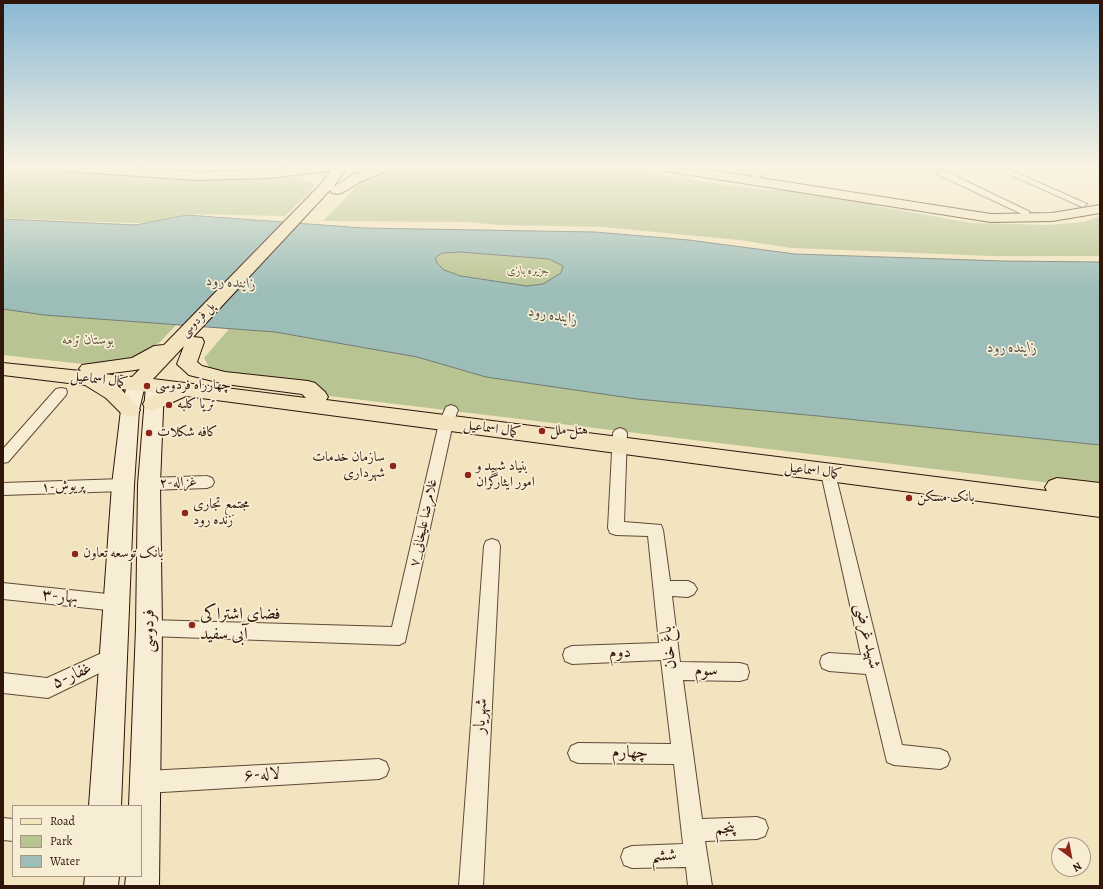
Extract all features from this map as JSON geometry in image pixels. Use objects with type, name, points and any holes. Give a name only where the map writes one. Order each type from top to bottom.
[{"type":"main road","name":"پل فردوسی","points":[[147,390],[188,339],[312,208]]},
{"type":"main road","points":[[930,208],[991,218],[1052,217],[1100,210]]},
{"type":"main road","points":[[965,208],[988,212],[1043,212],[1061,208]]},
{"type":"main road","points":[[83,374],[135,364],[151,358],[168,344],[188,339],[187,364],[196,371],[225,378],[308,388],[318,397]]},
{"type":"main road","name":"کمال اسماعیل","points":[[3,361],[83,374],[147,390],[318,397],[620,440],[827,466],[1100,507]]},
{"type":"main road","name":"کمال اسماعیل","points":[[3,369],[83,374]]},
{"type":"main road","points":[[83,374],[113,393],[147,390],[123,485],[116,645],[106,805]]},
{"type":"main road","name":"کمال اسماعیل","points":[[147,390],[183,389],[448,416]]},
{"type":"main road","name":"فردوسی","points":[[142,886],[150,628],[147,390]]},
{"type":"main road","name":"کمال اسماعیل","points":[[827,466],[1100,492]]},
{"type":"main road","points":[[116,645],[150,628]]},
{"type":"street","points":[[1018,208],[1025,212]]},
{"type":"street","points":[[3,458],[61,392]]},
{"type":"street","name":"۷_غلامرضا علیخانی","points":[[150,628],[399,636],[448,416]]},
{"type":"street","name":"باغ خان","points":[[620,440],[616,528],[655,530],[669,651],[694,830],[700,886]]},
{"type":"street","name":"شهید غرضی","points":[[827,466],[894,755],[940,759]]},
{"type":"street","name":"۲-غزاله","points":[[149,484],[207,482]]},
{"type":"street","name":"۱-پریوش","points":[[3,489],[123,485]]},
{"type":"street","name":"شهریار","points":[[471,886],[492,546]]},
{"type":"street","points":[[662,588],[688,589]]},
{"type":"street","name":"۳-بهار","points":[[3,591],[117,603]]},
{"type":"street","name":"۵-غفار","points":[[3,683],[48,688],[116,645]]},
{"type":"street","name":"دوم","points":[[572,655],[669,651]]},
{"type":"street","points":[[829,662],[873,665]]},
{"type":"street","name":"سوم","points":[[672,671],[740,672]]},
{"type":"street","name":"چهارم","points":[[578,753],[683,754]]},
{"type":"street","name":"۶-لاله","points":[[146,782],[379,769]]},
{"type":"street","name":"پنجم","points":[[694,830],[757,828]]},
{"type":"street","name":"ششم","points":[[632,857],[696,855]]},
{"type":"green space","points":[[3,208],[293,208],[285,216],[189,214],[151,222],[131,223],[3,218]]},
{"type":"green space","points":[[335,208],[890,208],[972,223],[1049,225],[1084,222],[1100,216],[1100,256],[992,256],[792,248],[739,240],[603,227],[500,225],[465,222],[323,221]]},
{"type":"green space","name":"جزیره بازی","points":[[460,252],[549,259],[563,266],[561,273],[543,284],[527,286],[461,276],[444,270],[437,263],[435,258],[442,253]]},
{"type":"green space","name":"بوستان ترمه","points":[[3,309],[44,315],[176,325],[160,342],[136,358],[92,365],[3,355]]},
{"type":"green space","points":[[229,329],[275,332],[417,357],[486,377],[818,416],[1100,445],[1100,489],[321,395],[211,371],[204,358]]},
{"type":"water","name":"زاینده رود","points":[[187,215],[363,228],[595,232],[689,240],[795,254],[1002,261],[1100,262],[1100,445],[637,399],[486,377],[417,357],[275,332],[44,315],[3,309],[3,219],[136,225]],"holes":[[[460,252],[549,259],[563,266],[561,273],[543,284],[527,286],[461,276],[444,270],[437,263],[435,258],[442,253]]]},
{"type":"place","name":"چهارراه فردوسی","points":[[147,386]]},
{"type":"place","name":"تریا کلبه","points":[[169,405]]},
{"type":"place","name":"هتل ملل","points":[[542,431]]},
{"type":"place","name":"کافه شکلات","points":[[149,433]]},
{"type":"place","name":"سازمان خدمات شهرداری","points":[[393,466]]},
{"type":"place","name":"بنیاد شهید و امور ایثارگران","points":[[468,475]]},
{"type":"place","name":"بانک مسکن","points":[[909,498]]},
{"type":"place","name":"مجتمع تجاری زنده رود","points":[[185,513]]},
{"type":"place","name":"بانک توسعه تعاون","points":[[75,554]]},
{"type":"place","name":"فضای اشتراکی آبی سفید","points":[[192,625]]}]
